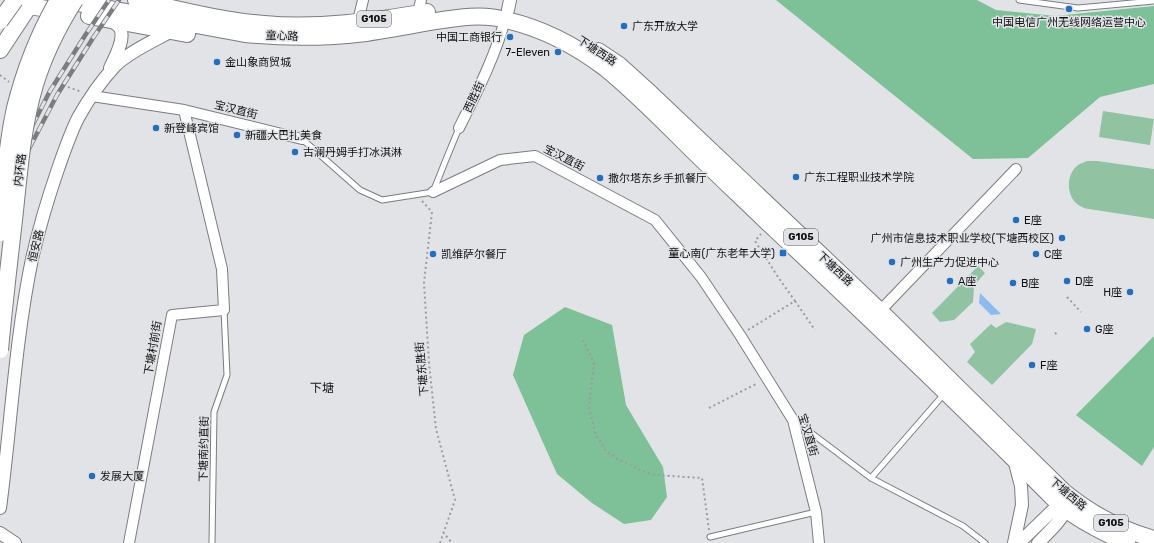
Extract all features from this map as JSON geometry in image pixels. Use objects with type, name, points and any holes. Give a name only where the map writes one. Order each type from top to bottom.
[{"type":"highway","points":[[0,11],[9,0]]},
{"type":"highway","points":[[0,44],[6,31],[9,0]]},
{"type":"highway","name":"童心路","points":[[59,0],[242,28],[264,24],[302,26],[358,22],[420,7],[441,9],[488,6],[508,10]]},
{"type":"highway","name":"内环路","points":[[0,233],[10,140],[15,109],[34,46],[44,25],[59,0]]},
{"type":"highway","name":"内环路","points":[[0,350],[21,159],[30,106],[42,64],[55,35],[75,0]]},
{"type":"highway","name":"童心路","points":[[136,0],[242,28],[285,37],[366,33],[451,19],[487,17],[508,10]]},
{"type":"highway","points":[[0,21],[26,2],[110,20],[220,39],[230,39],[242,28],[194,0]]},
{"type":"highway","points":[[0,50],[26,2]]},
{"type":"highway","name":"下塘西路","points":[[508,10],[535,30],[560,40],[588,57],[603,67],[628,88],[1013,458],[1088,524],[1127,543]]},
{"type":"highway","name":"下塘西路","points":[[508,10],[558,28],[587,43],[619,65],[880,311],[1048,477],[1066,504],[1128,530],[1154,539]]},
{"type":"street","points":[[358,22],[363,0]]},
{"type":"street","name":"西胜街","points":[[460,128],[499,39],[508,10]]},
{"type":"street","points":[[104,80],[118,51],[122,33],[119,27],[110,20]]},
{"type":"street","name":"恒安路","points":[[0,508],[18,353],[28,284],[33,258],[48,201],[67,146],[78,118],[92,96],[116,65],[172,31]]},
{"type":"street","name":"宝汉直街","points":[[92,96],[184,110],[302,139]]},
{"type":"street","points":[[184,110],[222,269],[224,310]]},
{"type":"street","name":"宝汉直街","points":[[433,192],[500,160],[535,156],[655,220],[701,277],[768,378],[793,420],[816,512],[819,543]]},
{"type":"street","points":[[880,311],[1016,169]]},
{"type":"street","name":"下塘村前街","points":[[129,543],[172,315],[224,310]]},
{"type":"street","points":[[1013,458],[1021,486],[1022,505],[1014,543]]},
{"type":"street","points":[[1019,543],[1048,514],[1066,504]]},
{"type":"street","points":[[1038,543],[1053,528],[1066,504]]},
{"type":"street","points":[[0,534],[5,543]]},
{"type":"street","points":[[0,534],[16,543]]},
{"type":"lane","points":[[1019,0],[1078,8],[1154,0]]},
{"type":"lane","name":"西胜街","points":[[433,192],[460,128]]},
{"type":"lane","name":"宝汉直街","points":[[302,139],[360,190],[382,200],[433,192]]},
{"type":"lane","name":"下塘南约直街","points":[[212,543],[214,412],[227,375],[224,310]]},
{"type":"lane","points":[[871,478],[945,392]]},
{"type":"lane","points":[[793,420],[871,478],[963,526],[985,543]]},
{"type":"lane","points":[[710,537],[816,512]]},
{"type":"path","name":"下塘东胜街","points":[[417,195],[432,212],[424,283],[429,363],[436,429],[455,500],[440,543]]},
{"type":"path","points":[[770,224],[755,241],[794,301],[815,330]]},
{"type":"path","points":[[1068,297],[1082,312]]},
{"type":"path","points":[[758,324],[794,301]]},
{"type":"path","points":[[583,340],[594,363],[589,406],[595,433],[606,451],[616,458],[640,470],[655,475],[702,478],[710,537]]},
{"type":"path","points":[[709,408],[768,378]]},
{"type":"path","points":[[443,532],[452,543]]},
{"type":"green space","points":[[776,0],[977,0],[996,10],[1055,16],[1154,6],[1154,84],[1100,97],[1028,158],[973,159]]},
{"type":"green space","points":[[1103,111],[1154,119],[1150,145],[1099,137]]},
{"type":"green space","points":[[1087,161],[1154,169],[1154,219],[1086,209],[1075,202],[1070,192],[1069,180],[1074,169],[1078,165]]},
{"type":"green space","points":[[978,266],[985,273],[974,286],[973,302],[954,320],[940,322],[932,313]]},
{"type":"green space","points":[[565,307],[612,325],[626,405],[663,467],[667,497],[651,520],[624,524],[592,503],[557,474],[513,375],[524,335]]},
{"type":"green space","points":[[1006,322],[1036,329],[1032,344],[992,385],[967,362],[975,352],[970,344],[991,324],[996,328]]},
{"type":"green space","points":[[1154,336],[1154,447],[1142,466],[1076,415]]},
{"type":"water","points":[[980,293],[1001,314],[991,315],[979,303]]},
{"type":"railway","points":[[0,189],[50,91],[109,0]]},
{"type":"railway","points":[[0,213],[8,189],[57,95],[119,0]]},
{"type":"place","name":"中国电信广州无线网络运营中心","points":[[1069,9]]},
{"type":"place","name":"广东开放大学","points":[[624,26]]},
{"type":"place","name":"中国工商银行","points":[[510,37]]},
{"type":"place","name":"7-Eleven","points":[[558,52]]},
{"type":"place","name":"金山象商贸城","points":[[217,62]]},
{"type":"place","name":"新登峰宾馆","points":[[156,128]]},
{"type":"place","name":"新疆大巴扎美食","points":[[237,135]]},
{"type":"place","name":"古澜丹姆手打冰淇淋","points":[[295,152]]},
{"type":"place","name":"广东工程职业技术学院","points":[[796,177]]},
{"type":"place","name":"撒尔塔东乡手抓餐厅","points":[[600,178]]},
{"type":"place","name":"E座","points":[[1016,220]]},
{"type":"place","name":"广州市信息技术职业学校(下塘西校区)","points":[[1062,238]]},
{"type":"place","name":"童心南(广东老年大学)","points":[[783,253]]},
{"type":"place","name":"凯维萨尔餐厅","points":[[433,254]]},
{"type":"place","name":"C座","points":[[1036,254]]},
{"type":"place","name":"广州生产力促进中心","points":[[892,262]]},
{"type":"place","name":"A座","points":[[950,281]]},
{"type":"place","name":"D座","points":[[1067,281]]},
{"type":"place","name":"B座","points":[[1013,283]]},
{"type":"place","name":"H座","points":[[1130,292]]},
{"type":"place","name":"G座","points":[[1087,329]]},
{"type":"place","name":"F座","points":[[1032,365]]},
{"type":"place","name":"发展大厦","points":[[92,476]]},
{"type":"district","name":"下塘","points":[[322,388]]}]
